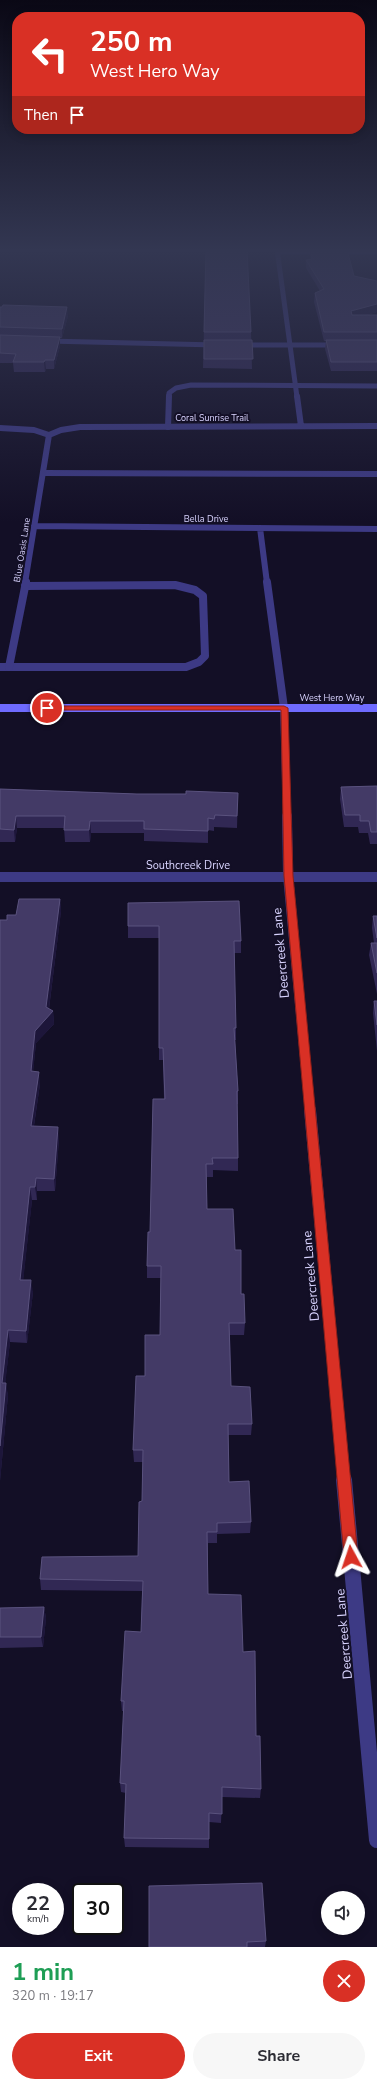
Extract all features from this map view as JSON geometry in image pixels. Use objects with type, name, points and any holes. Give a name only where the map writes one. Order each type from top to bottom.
[{"type":"main road","name":"West Hero Way","points":[[0,708],[377,708]]},
{"type":"street","points":[[289,340],[301,426]]},
{"type":"street","points":[[38,341],[227,345]]},
{"type":"street","points":[[235,345],[345,345]]},
{"type":"street","points":[[168,426],[169,393],[176,388],[191,385],[377,386]]},
{"type":"street","name":"Coral Sunrise Trail","points":[[49,435],[60,430],[80,427],[377,426]]},
{"type":"street","points":[[0,428],[34,430],[49,435]]},
{"type":"street","name":"Blue Oasis Lane","points":[[9,667],[25,586],[49,435]]},
{"type":"street","points":[[43,473],[377,474]]},
{"type":"street","name":"Bella Drive","points":[[34,526],[377,529]]},
{"type":"street","name":"Deercreek Lane","points":[[260,528],[284,708],[288,876],[377,1840]]},
{"type":"street","points":[[0,666],[186,667],[199,662],[205,656],[203,596],[194,590],[175,585],[25,586]]},
{"type":"street","name":"Southcreek Drive","points":[[0,877],[377,877]]},
{"type":"building","points":[[0,340],[59,340],[54,360],[45,360],[44,362],[13,362],[16,354],[0,353]]},
{"type":"building","points":[[204,340],[252,340],[253,359],[204,359]]},
{"type":"building","points":[[326,340],[377,340],[377,362],[331,362]]},
{"type":"building","points":[[377,786],[377,832],[371,832],[369,821],[360,821],[360,815],[345,815],[341,787]]},
{"type":"building","points":[[0,789],[137,794],[186,794],[186,791],[238,793],[237,816],[215,815],[214,819],[208,818],[208,831],[144,829],[144,821],[90,821],[89,830],[64,830],[65,816],[16,816],[14,830],[0,829]]},
{"type":"building","points":[[19,899],[60,899],[46,1007],[53,1011],[35,1031],[31,1071],[39,1072],[31,1126],[58,1127],[54,1179],[36,1178],[35,1187],[30,1187],[20,1280],[31,1280],[26,1331],[8,1330],[2,1383],[6,1383],[0,1446],[0,920],[7,920],[7,915],[16,915]]},
{"type":"building","points":[[239,901],[241,941],[234,941],[236,1028],[234,1028],[238,1091],[238,1158],[212,1158],[213,1164],[206,1164],[207,1209],[233,1209],[235,1250],[241,1250],[241,1294],[244,1294],[245,1323],[229,1323],[231,1386],[250,1387],[252,1424],[228,1424],[229,1482],[249,1481],[251,1522],[217,1523],[217,1532],[207,1532],[208,1594],[241,1595],[243,1652],[255,1651],[256,1736],[260,1736],[261,1789],[222,1787],[222,1814],[209,1813],[209,1839],[124,1838],[126,1784],[120,1783],[124,1701],[121,1701],[125,1631],[141,1632],[143,1581],[40,1579],[42,1557],[138,1556],[139,1502],[142,1501],[143,1450],[133,1450],[136,1376],[145,1376],[145,1335],[160,1335],[161,1266],[147,1266],[148,1232],[150,1232],[153,1099],[165,1099],[163,1048],[159,1048],[159,926],[128,926],[128,903]]},
{"type":"building","points":[[373,916],[377,916],[377,938]]},
{"type":"building","points":[[371,943],[377,943],[377,973]]},
{"type":"building","points":[[374,1001],[377,1001],[377,1025]]},
{"type":"building","points":[[44,1607],[41,1637],[0,1637],[0,1608]]},
{"type":"building","points":[[262,1883],[266,1941],[247,1942],[247,1947],[149,1947],[149,1886]]},
{"type":"route","points":[[47,708],[284,708],[288,876],[351,1557]]}]
